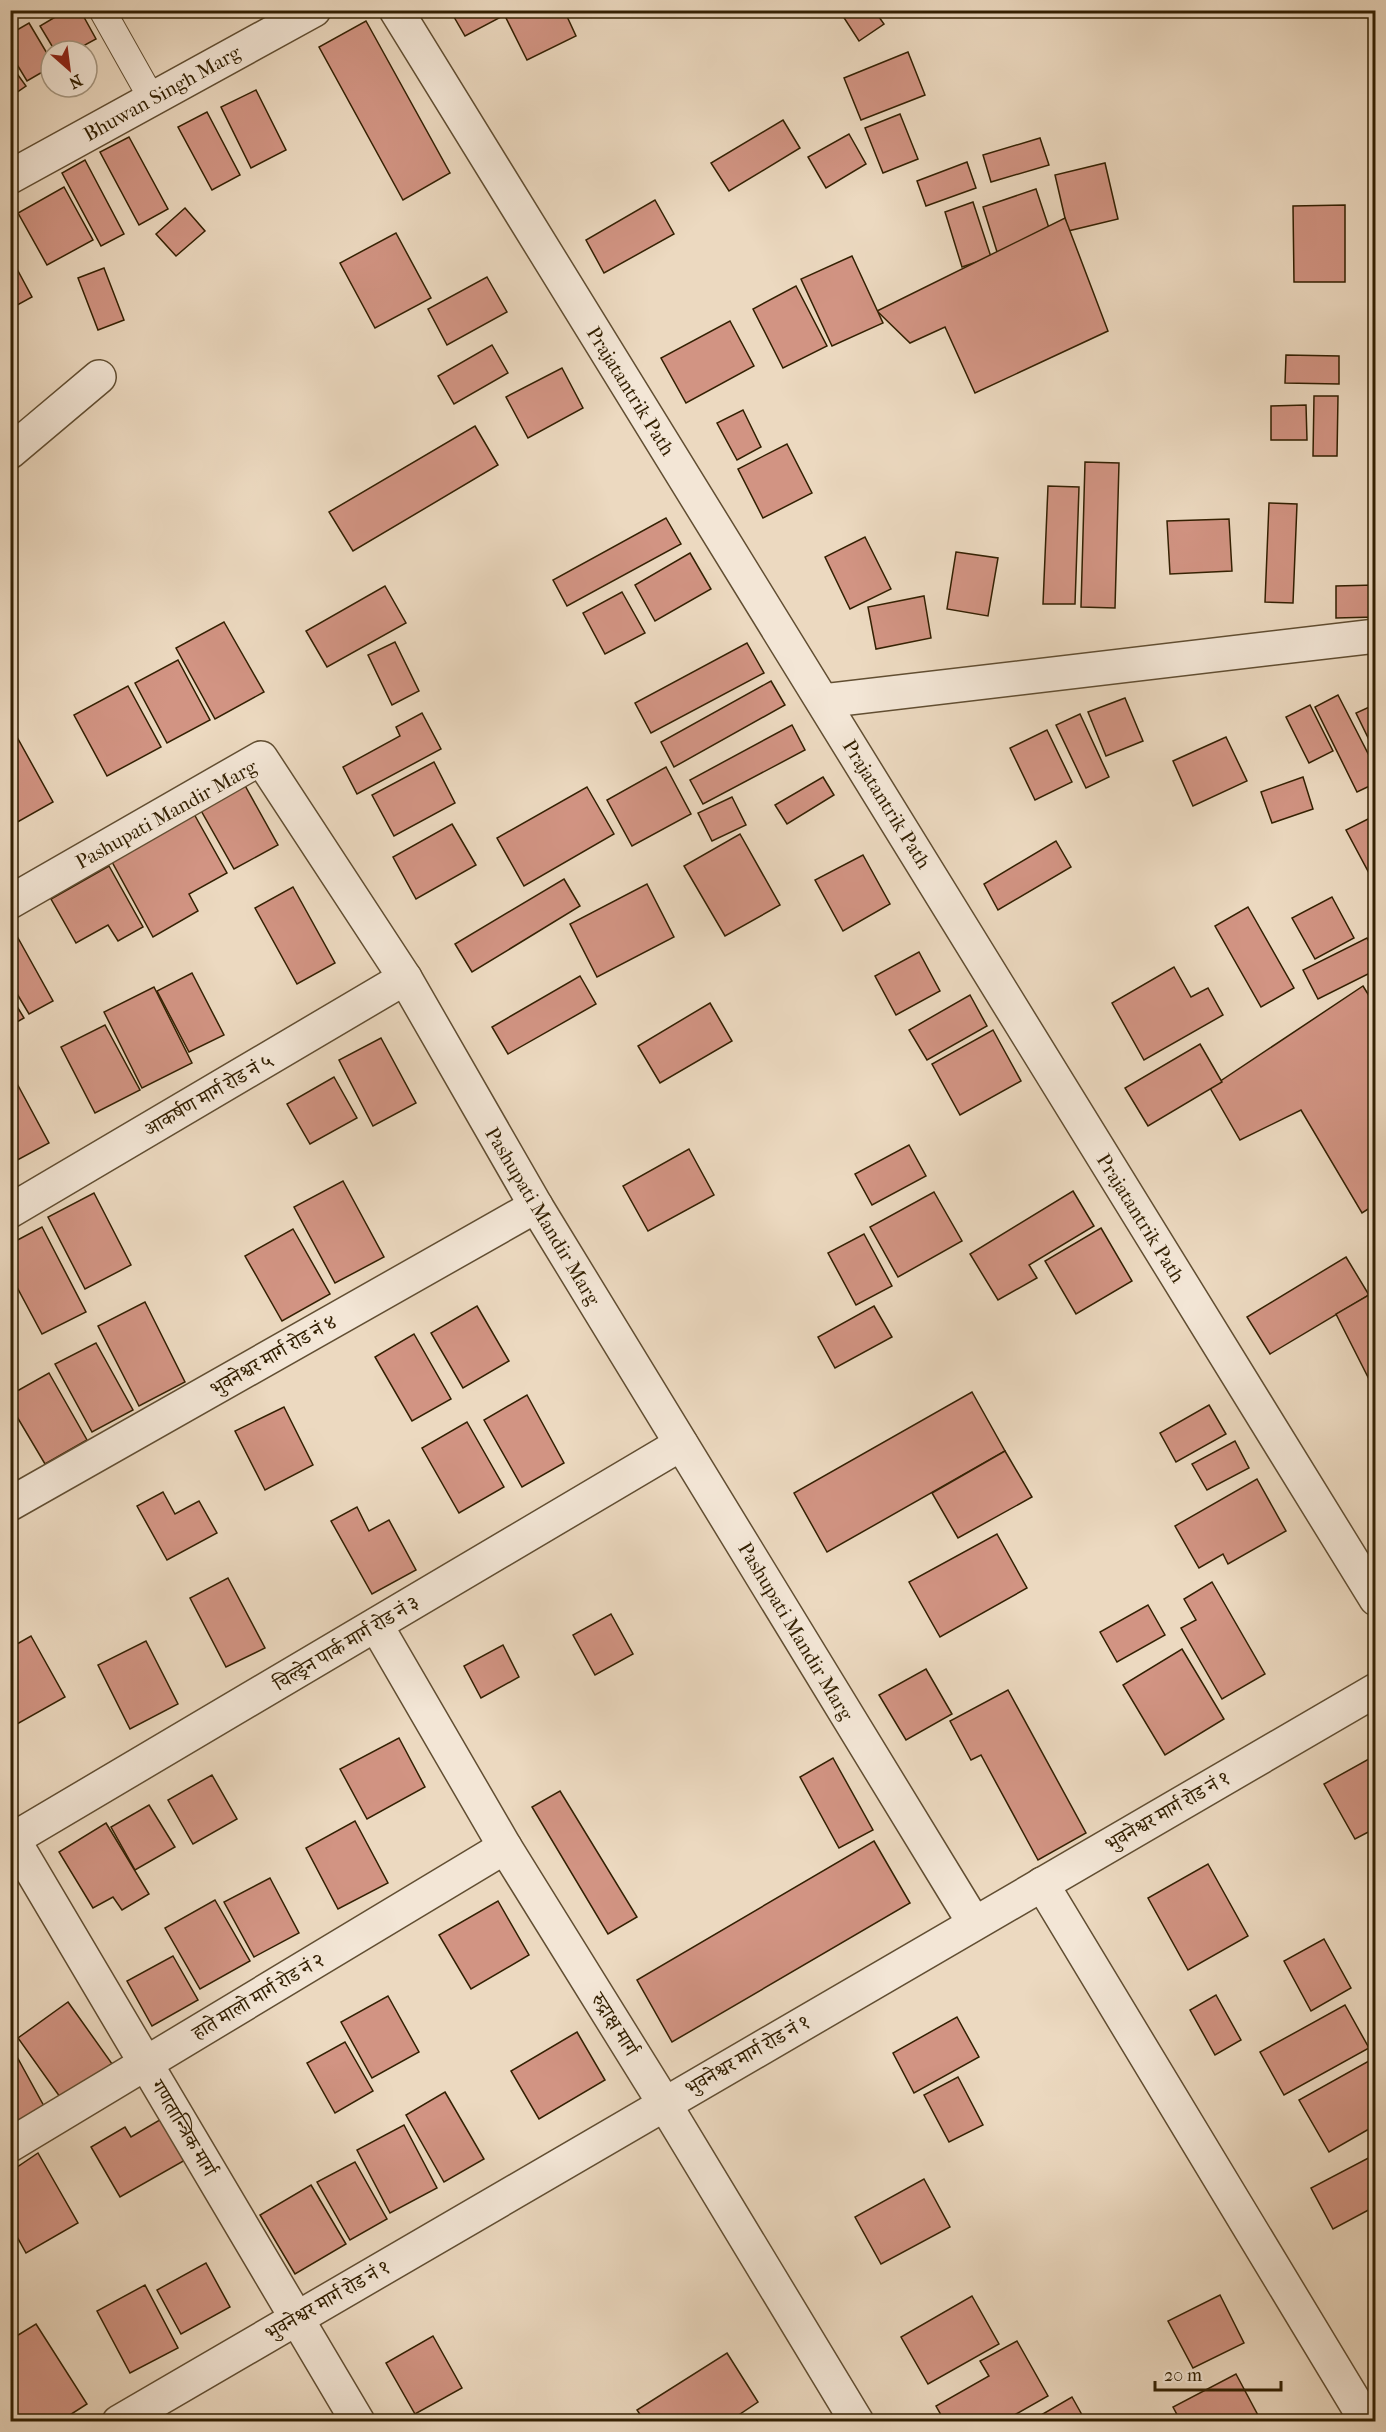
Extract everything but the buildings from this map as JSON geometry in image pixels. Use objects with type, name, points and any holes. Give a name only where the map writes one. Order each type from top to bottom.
[{"type":"street","name":"Bhuwan Singh Marg","points":[[13,170],[152,99],[314,10]]},
{"type":"street","name":"Prajatantrik Path","points":[[396,10],[1376,1599]]},
{"type":"street","points":[[10,452],[99,377]]},
{"type":"street","points":[[823,701],[1376,636]]},
{"type":"street","name":"Pashupati Mandir Marg","points":[[10,902],[261,758],[405,978],[536,1206],[974,1923]]},
{"type":"street","name":"आकर्षण मार्ग रोड नं ५","points":[[10,1211],[405,978]]},
{"type":"street","name":"भुवनेश्वर मार्ग रोड नं ४","points":[[10,1504],[536,1206]]},
{"type":"street","name":"चिल्ड्रेन पार्क मार्ग रोड नं ३","points":[[12,1838],[681,1444]]},
{"type":"street","name":"रुद्राक्ष मार्ग","points":[[376,1625],[505,1847],[857,2421]]},
{"type":"street","name":"भुवनेश्वर मार्ग रोड नं १","points":[[119,2421],[1376,1690]]},
{"type":"street","name":"गणतान्त्रिक मार्ग","points":[[12,1838],[358,2421]]},
{"type":"street","name":"हाते मालो मार्ग रोड नं २","points":[[10,2145],[505,1847]]},
{"type":"street","points":[[1042,1884],[1367,2421]]},
{"type":"lane","points":[[102,10],[152,99]]}]
